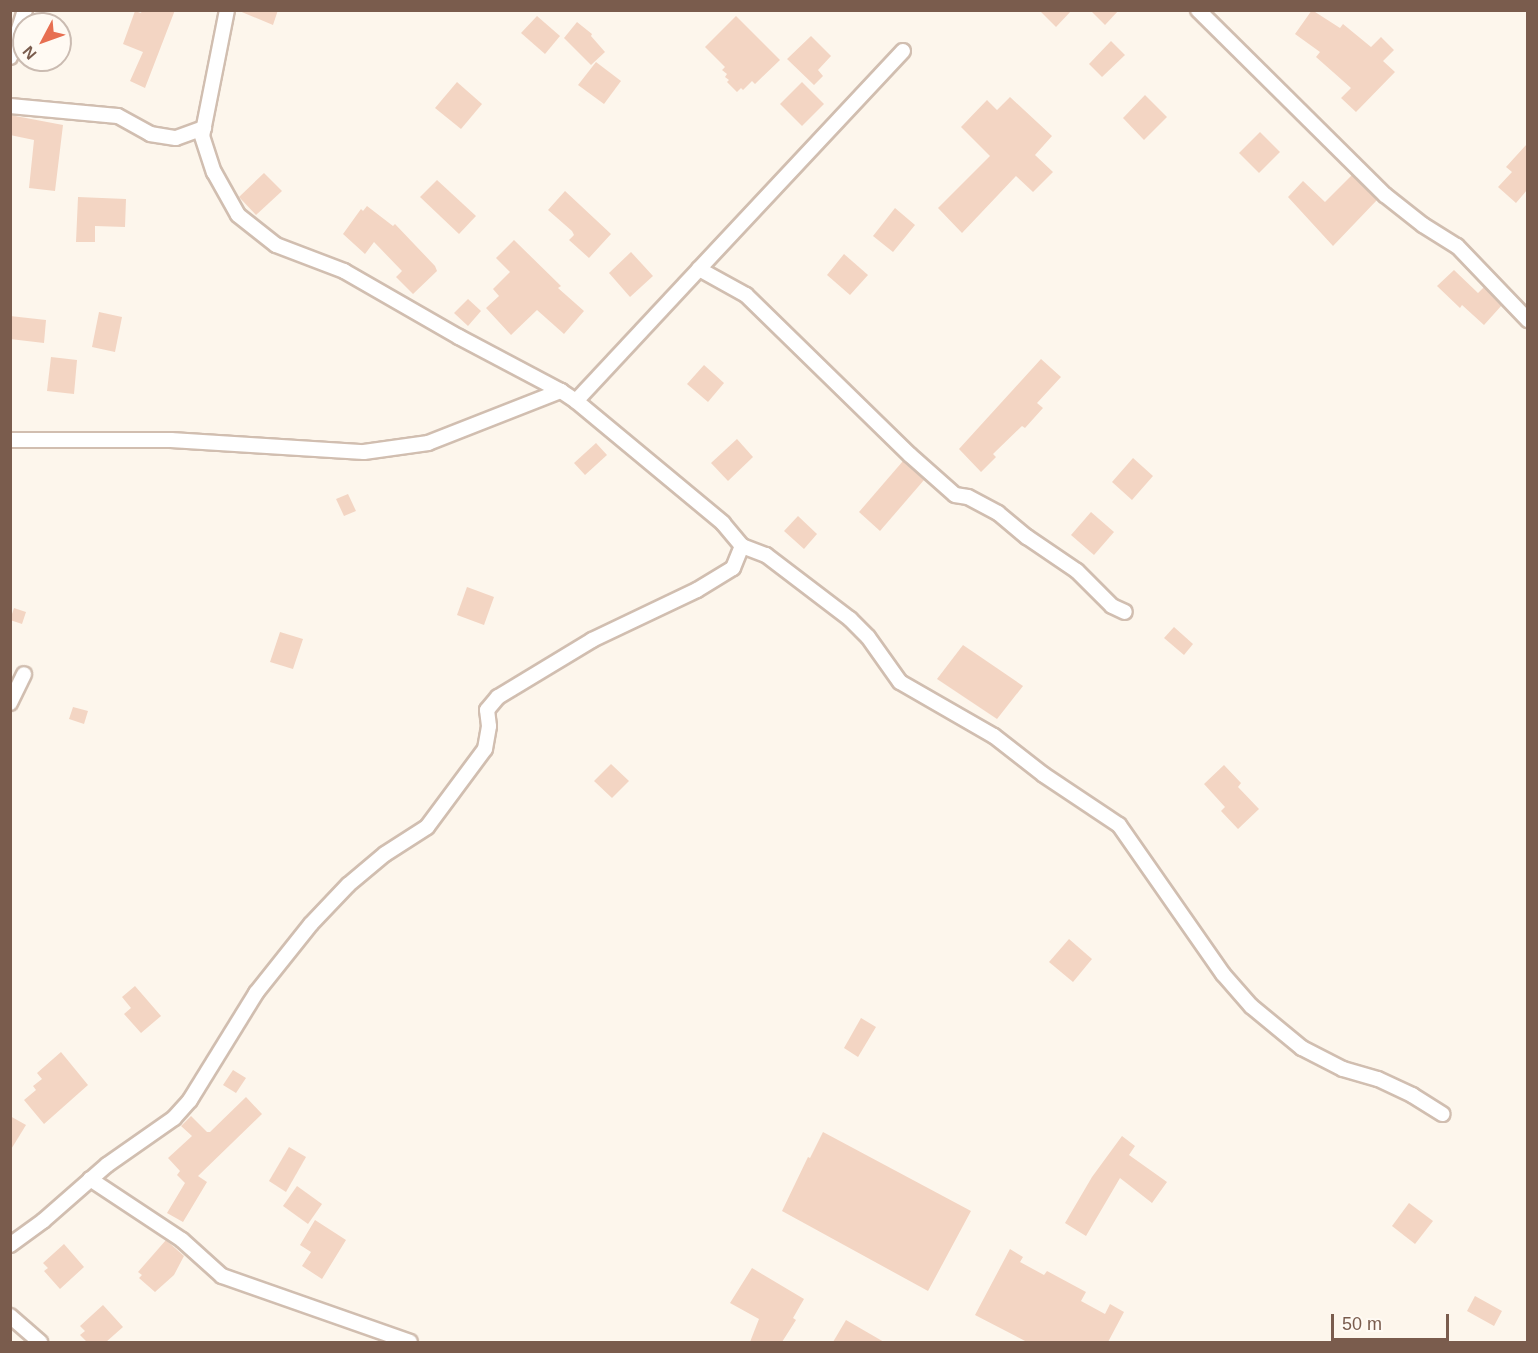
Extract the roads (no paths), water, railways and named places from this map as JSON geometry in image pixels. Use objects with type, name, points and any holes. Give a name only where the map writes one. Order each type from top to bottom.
[{"type":"street","points":[[10,57],[25,10]]},
{"type":"street","points":[[227,10],[202,136],[214,172],[238,215],[276,245],[344,271],[576,401],[723,523],[742,546],[766,555],[850,619],[868,637],[900,682],[994,736],[1044,775],[1119,825],[1223,974],[1251,1006],[1302,1047],[1343,1069],[1378,1079],[1412,1095],[1442,1114]]},
{"type":"street","points":[[1198,10],[1385,195],[1423,225],[1457,246],[1527,320]]},
{"type":"street","points":[[576,401],[903,51]]},
{"type":"street","points":[[10,106],[118,116],[150,134],[176,138],[204,128]]},
{"type":"street","points":[[699,268],[746,295],[910,455],[955,495],[968,497],[998,513],[1077,571],[1112,606],[1125,612]]},
{"type":"street","points":[[10,440],[171,440],[364,452],[428,443],[561,391]]},
{"type":"street","points":[[10,1245],[43,1221],[90,1179],[174,1118],[190,1100],[256,993],[310,924],[348,885],[378,860],[427,827],[485,749],[489,726],[487,710],[498,697],[592,640],[698,591],[733,568],[742,546]]},
{"type":"street","points":[[10,703],[24,674]]},
{"type":"street","points":[[90,1179],[182,1240],[222,1276],[410,1342]]},
{"type":"street","points":[[10,1316],[40,1342]]}]
